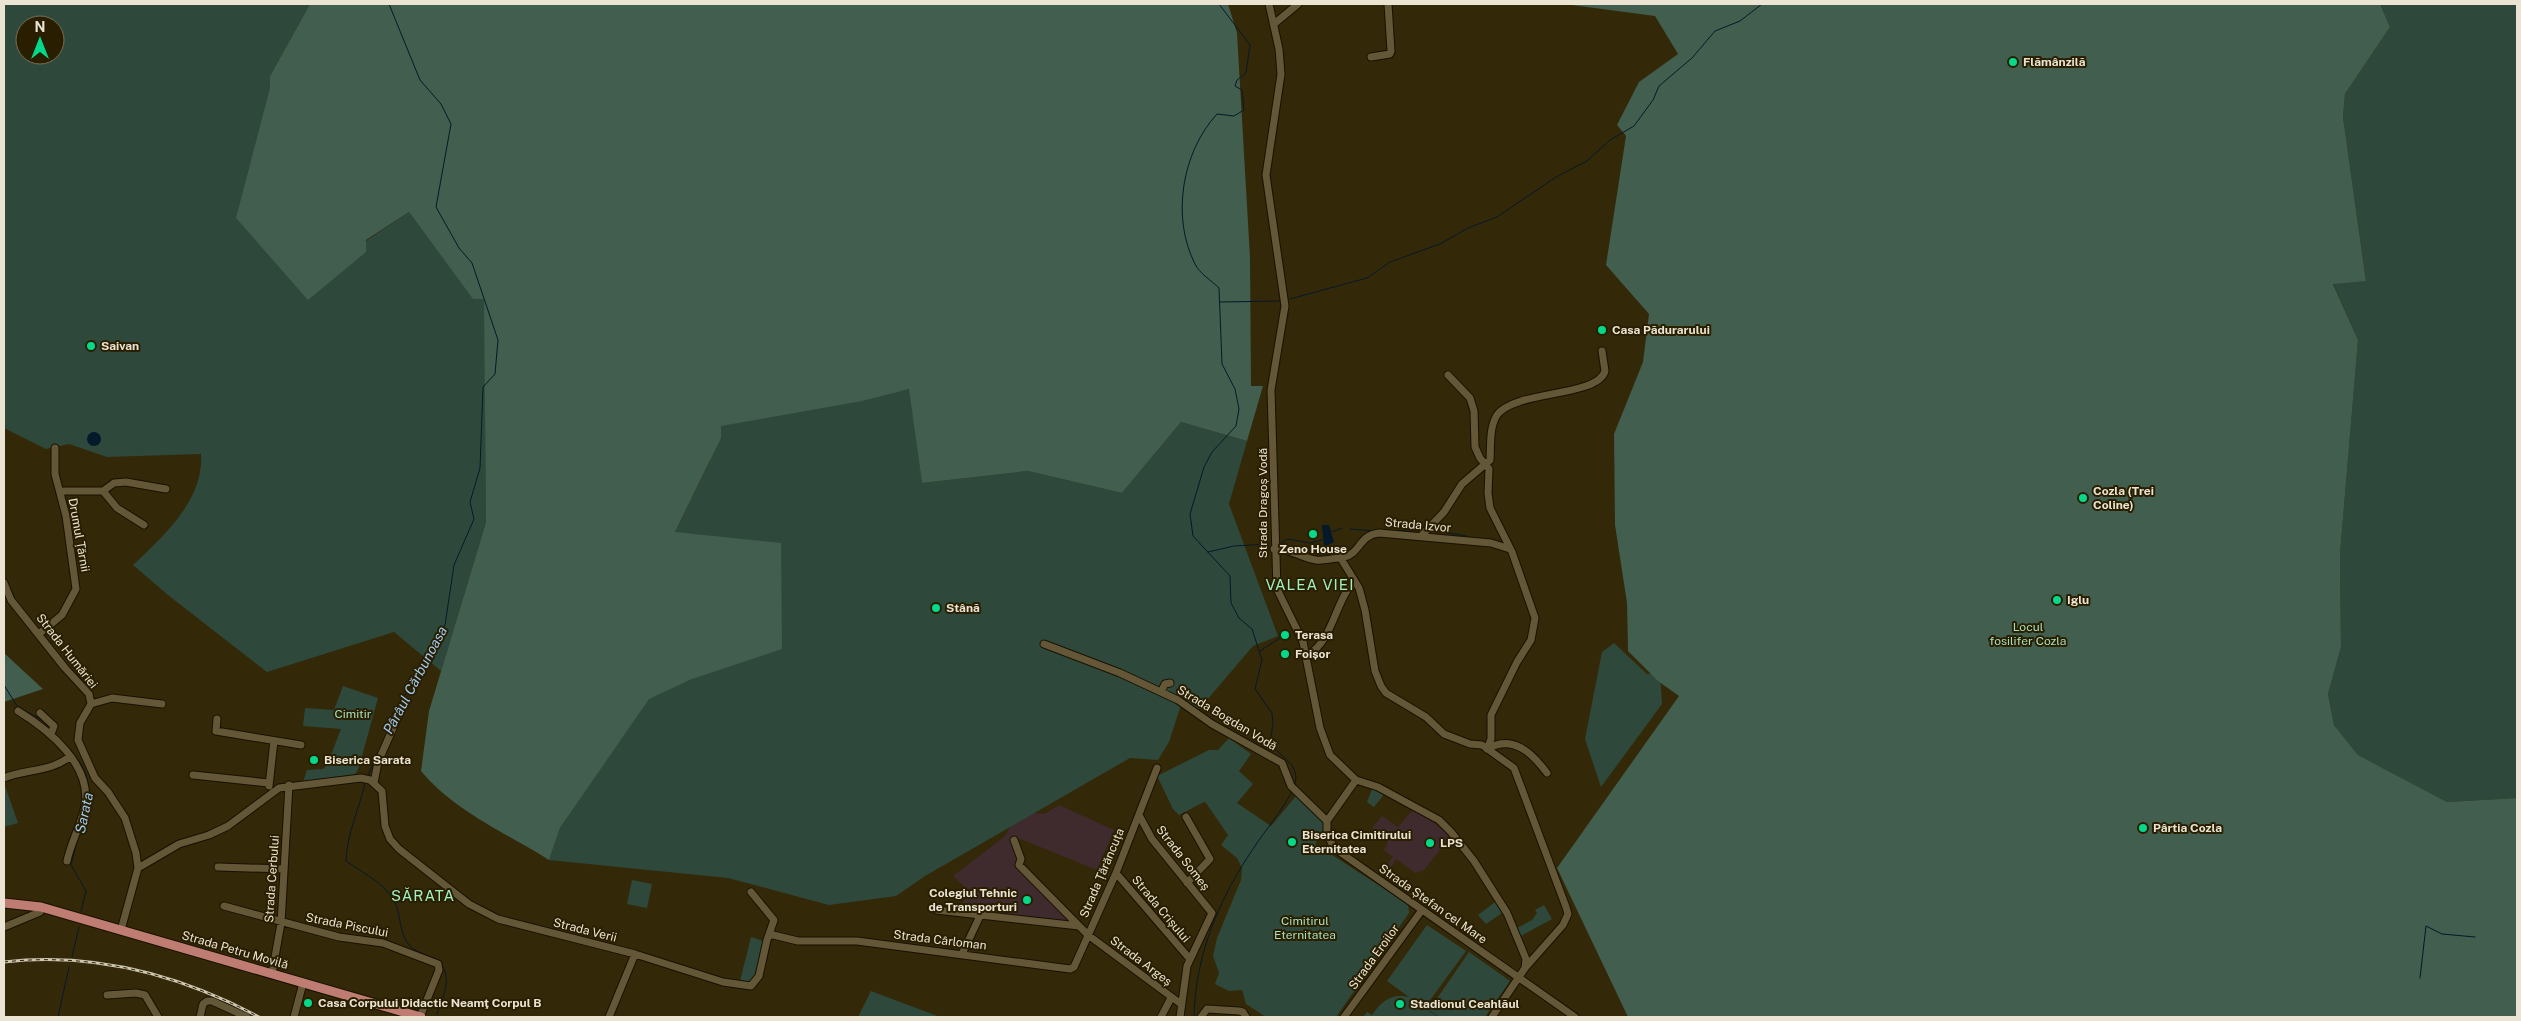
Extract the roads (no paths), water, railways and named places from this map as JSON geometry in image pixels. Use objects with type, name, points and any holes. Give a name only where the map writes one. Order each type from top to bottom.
[{"type":"main road","name":"Strada Petru Movilă","points":[[4,903],[41,907],[421,1017]]},
{"type":"street","name":"Strada Dragoș Vodă","points":[[1269,4],[1274,24],[1281,74],[1266,175],[1285,306],[1271,390],[1274,424],[1274,549],[1277,589],[1303,642],[1326,749],[1337,764],[1356,780],[1378,787],[1439,820],[1451,832],[1474,860],[1506,913],[1526,959],[1525,968]]},
{"type":"street","points":[[1274,24],[1298,4]]},
{"type":"street","points":[[1372,57],[1390,54],[1391,51],[1388,4]]},
{"type":"street","points":[[1422,536],[1444,512],[1462,484],[1490,460],[1492,426],[1499,412],[1517,402],[1573,390],[1598,379],[1605,371],[1602,351]]},
{"type":"street","points":[[1448,375],[1470,398],[1474,411],[1475,446],[1489,469],[1488,493],[1490,508],[1510,549],[1530,603],[1534,626],[1531,640],[1517,662],[1491,715],[1491,739],[1487,749]]},
{"type":"street","name":"Drumul Țărnii","points":[[40,633],[62,615],[74,597],[76,589],[68,527],[55,474],[54,448]]},
{"type":"street","points":[[60,493],[64,490],[104,491],[114,483],[126,482],[166,489]]},
{"type":"street","points":[[104,491],[117,508],[144,525]]},
{"type":"street","name":"Strada Izvor","points":[[1274,549],[1282,548],[1316,560],[1340,557],[1354,552],[1365,538],[1373,534],[1422,536],[1491,543],[1510,549]]},
{"type":"street","points":[[1340,557],[1359,588],[1365,610],[1375,671],[1386,693],[1426,717],[1444,734],[1482,745],[1514,768],[1519,777],[1568,914],[1563,925],[1525,968],[1492,1017]]},
{"type":"street","name":"Strada Humăriei","points":[[4,583],[11,600],[40,633],[65,668],[89,694],[91,704],[78,732],[78,740],[96,778],[125,818],[136,854],[138,868],[121,930]]},
{"type":"street","points":[[1306,656],[1314,652],[1326,636],[1341,600],[1348,590]]},
{"type":"street","name":"Strada Bogdan Vodă","points":[[1044,644],[1073,657],[1095,663],[1162,692],[1178,700],[1227,733],[1282,763],[1291,786],[1327,821]]},
{"type":"street","points":[[1162,692],[1165,684],[1170,684]]},
{"type":"street","points":[[89,694],[162,704]]},
{"type":"street","points":[[91,704],[112,698]]},
{"type":"street","points":[[138,868],[179,844],[209,835],[228,826],[278,788],[289,785],[369,781],[401,710]]},
{"type":"street","points":[[18,711],[52,731],[85,781],[84,806],[67,861]]},
{"type":"street","points":[[40,713],[52,724],[52,731]]},
{"type":"street","points":[[217,719],[216,731],[300,745]]},
{"type":"street","points":[[270,794],[269,783],[274,741]]},
{"type":"street","points":[[1487,749],[1496,744],[1521,746],[1537,760],[1547,773]]},
{"type":"street","points":[[6,778],[27,770],[60,765],[69,757]]},
{"type":"street","name":"Strada Țărăncuța","points":[[1014,840],[1021,860],[1019,865],[1088,935],[1116,873],[1157,768]]},
{"type":"street","points":[[193,775],[269,783]]},
{"type":"street","points":[[85,781],[96,778]]},
{"type":"street","points":[[1327,821],[1356,780]]},
{"type":"street","name":"Strada Verii","points":[[369,781],[384,796],[384,819],[388,834],[394,843],[440,883],[478,910],[510,923],[635,954],[723,982],[751,986],[760,976],[774,920],[751,892]]},
{"type":"street","name":"Strada Cerbului","points":[[272,974],[281,923],[289,785]]},
{"type":"street","name":"Strada Someș","points":[[1139,816],[1152,839],[1212,913],[1190,958]]},
{"type":"street","points":[[1186,818],[1210,859],[1187,883]]},
{"type":"street","name":"Strada Ștefan cel Mare","points":[[1327,821],[1327,834],[1334,848],[1575,1017]]},
{"type":"street","points":[[218,867],[284,869]]},
{"type":"street","name":"Strada Crișului","points":[[1116,873],[1190,958]]},
{"type":"street","name":"Strada Piscului","points":[[224,906],[281,923],[339,937],[383,942],[438,964],[439,970],[421,1017]]},
{"type":"street","points":[[4,927],[40,912],[41,907]]},
{"type":"street","points":[[936,910],[1079,926]]},
{"type":"street","name":"Strada Eroilor","points":[[1344,1017],[1422,910]]},
{"type":"street","points":[[962,954],[980,916]]},
{"type":"street","name":"Strada Cârloman","points":[[769,934],[798,941],[857,941],[1070,969],[1074,967],[1088,935]]},
{"type":"street","name":"Strada Argeș","points":[[1088,935],[1181,1004]]},
{"type":"street","points":[[609,1017],[635,954]]},
{"type":"street","points":[[1180,1017],[1190,958]]},
{"type":"street","points":[[294,1017],[304,983]]},
{"type":"street","points":[[107,995],[136,993],[145,995],[158,1017]]},
{"type":"street","points":[[1161,1017],[1171,998]]},
{"type":"street","points":[[200,1017],[203,1004],[207,1001],[220,1004],[247,1017]]},
{"type":"street","points":[[1201,1017],[1207,1009],[1243,1012],[1246,1017]]},
{"type":"water","points":[[91,432],[97,432],[101,439],[97,446],[91,446],[87,442],[87,436]]},
{"type":"water","points":[[1322,525],[1329,525],[1334,542],[1324,547]]},
{"type":"waterway","name":"Pârâul Cărbunoasa","points":[[367,777],[400,704],[445,625],[454,565],[474,519],[470,502],[480,468],[483,387],[495,374],[498,340],[472,263],[459,248],[436,207],[451,124],[441,104],[420,80],[389,4]]},
{"type":"waterway","points":[[1219,4],[1250,45],[1246,73],[1237,80],[1235,86],[1242,90],[1244,110],[1234,116],[1217,114],[1205,129],[1195,147],[1188,166],[1182,206],[1183,226],[1195,264],[1219,288],[1222,364],[1235,389],[1239,409],[1236,426],[1212,452],[1204,467],[1190,514],[1193,536],[1230,576],[1231,603],[1239,618],[1252,629],[1262,660],[1255,689],[1272,713],[1273,724],[1270,743],[1293,767],[1296,779],[1294,786]]},
{"type":"waterway","points":[[1290,299],[1367,278],[1390,262],[1440,244],[1468,228],[1497,217],[1556,177],[1587,161],[1610,140],[1634,126],[1653,100],[1659,86],[1692,58],[1715,31],[1740,21],[1762,4]]},
{"type":"waterway","points":[[1220,302],[1281,301]]},
{"type":"waterway","points":[[1332,532],[1342,528]]},
{"type":"waterway","points":[[1350,529],[1375,531]]},
{"type":"waterway","points":[[1394,531],[1423,529]]},
{"type":"waterway","points":[[1431,530],[1467,536]]},
{"type":"waterway","points":[[1281,543],[1288,539],[1310,543],[1322,540]]},
{"type":"waterway","points":[[1208,552],[1234,546],[1269,544]]},
{"type":"waterway","points":[[1260,651],[1280,638]]},
{"type":"waterway","name":"Sarata","points":[[4,685],[17,706],[45,722]]},
{"type":"waterway","name":"Sarata","points":[[54,732],[59,739]]},
{"type":"waterway","name":"Sarata","points":[[69,749],[80,762],[86,775],[89,789],[88,806]]},
{"type":"waterway","name":"Pârâul Cărbunoasa","points":[[365,783],[351,831],[346,861],[378,882],[389,893],[396,905],[406,941],[410,946],[437,960]]},
{"type":"waterway","points":[[1194,1017],[1195,994],[1204,950],[1220,908],[1241,868],[1292,791]]},
{"type":"waterway","name":"Sarata","points":[[77,841],[71,865],[86,891],[81,911]]},
{"type":"waterway","points":[[2420,978],[2426,926],[2442,934],[2475,937]]},
{"type":"waterway","points":[[72,957],[79,927]]},
{"type":"waterway","name":"Pârâul Cărbunoasa","points":[[437,1014],[444,996],[446,982],[446,976],[441,964]]},
{"type":"waterway","points":[[58,1017],[69,967]]},
{"type":"railway","points":[[4,962],[70,960],[135,970],[198,989],[259,1017]]},
{"type":"place","name":"Flămânzilă","points":[[2013,62]]},
{"type":"place","name":"Casa Pădurarului","points":[[1602,330]]},
{"type":"place","name":"Saivan","points":[[91,346]]},
{"type":"place","name":"Cozla (Trei Coline)","points":[[2083,498]]},
{"type":"place","name":"Zeno House","points":[[1313,534]]},
{"type":"place","name":"Iglu","points":[[2057,600]]},
{"type":"place","name":"Stână","points":[[936,608]]},
{"type":"place","name":"Terasa","points":[[1285,635]]},
{"type":"place","name":"Foișor","points":[[1285,654]]},
{"type":"place","name":"Biserica Sarata","points":[[314,760]]},
{"type":"place","name":"Pârtia Cozla","points":[[2143,828]]},
{"type":"place","name":"Biserica Cimitirului Eternitatea","points":[[1292,842]]},
{"type":"place","name":"LPS","points":[[1430,843]]},
{"type":"place","name":"Colegiul Tehnic de Transporturi","points":[[1027,900]]},
{"type":"place","name":"Casa Corpului Didactic Neamţ Corpul B","points":[[308,1003]]},
{"type":"place","name":"Stadionul Ceahlăul","points":[[1400,1004]]},
{"type":"district","name":"VALEA VIEI","points":[[1310,585]]},
{"type":"district","name":"SĂRATA","points":[[423,896]]},
{"type":"park label","name":"Locul fosilifer Cozla","points":[[2028,634]]},
{"type":"park label","name":"Cimitir","points":[[353,714]]},
{"type":"park label","name":"Cimitirul Eternitatea","points":[[1305,928]]}]
